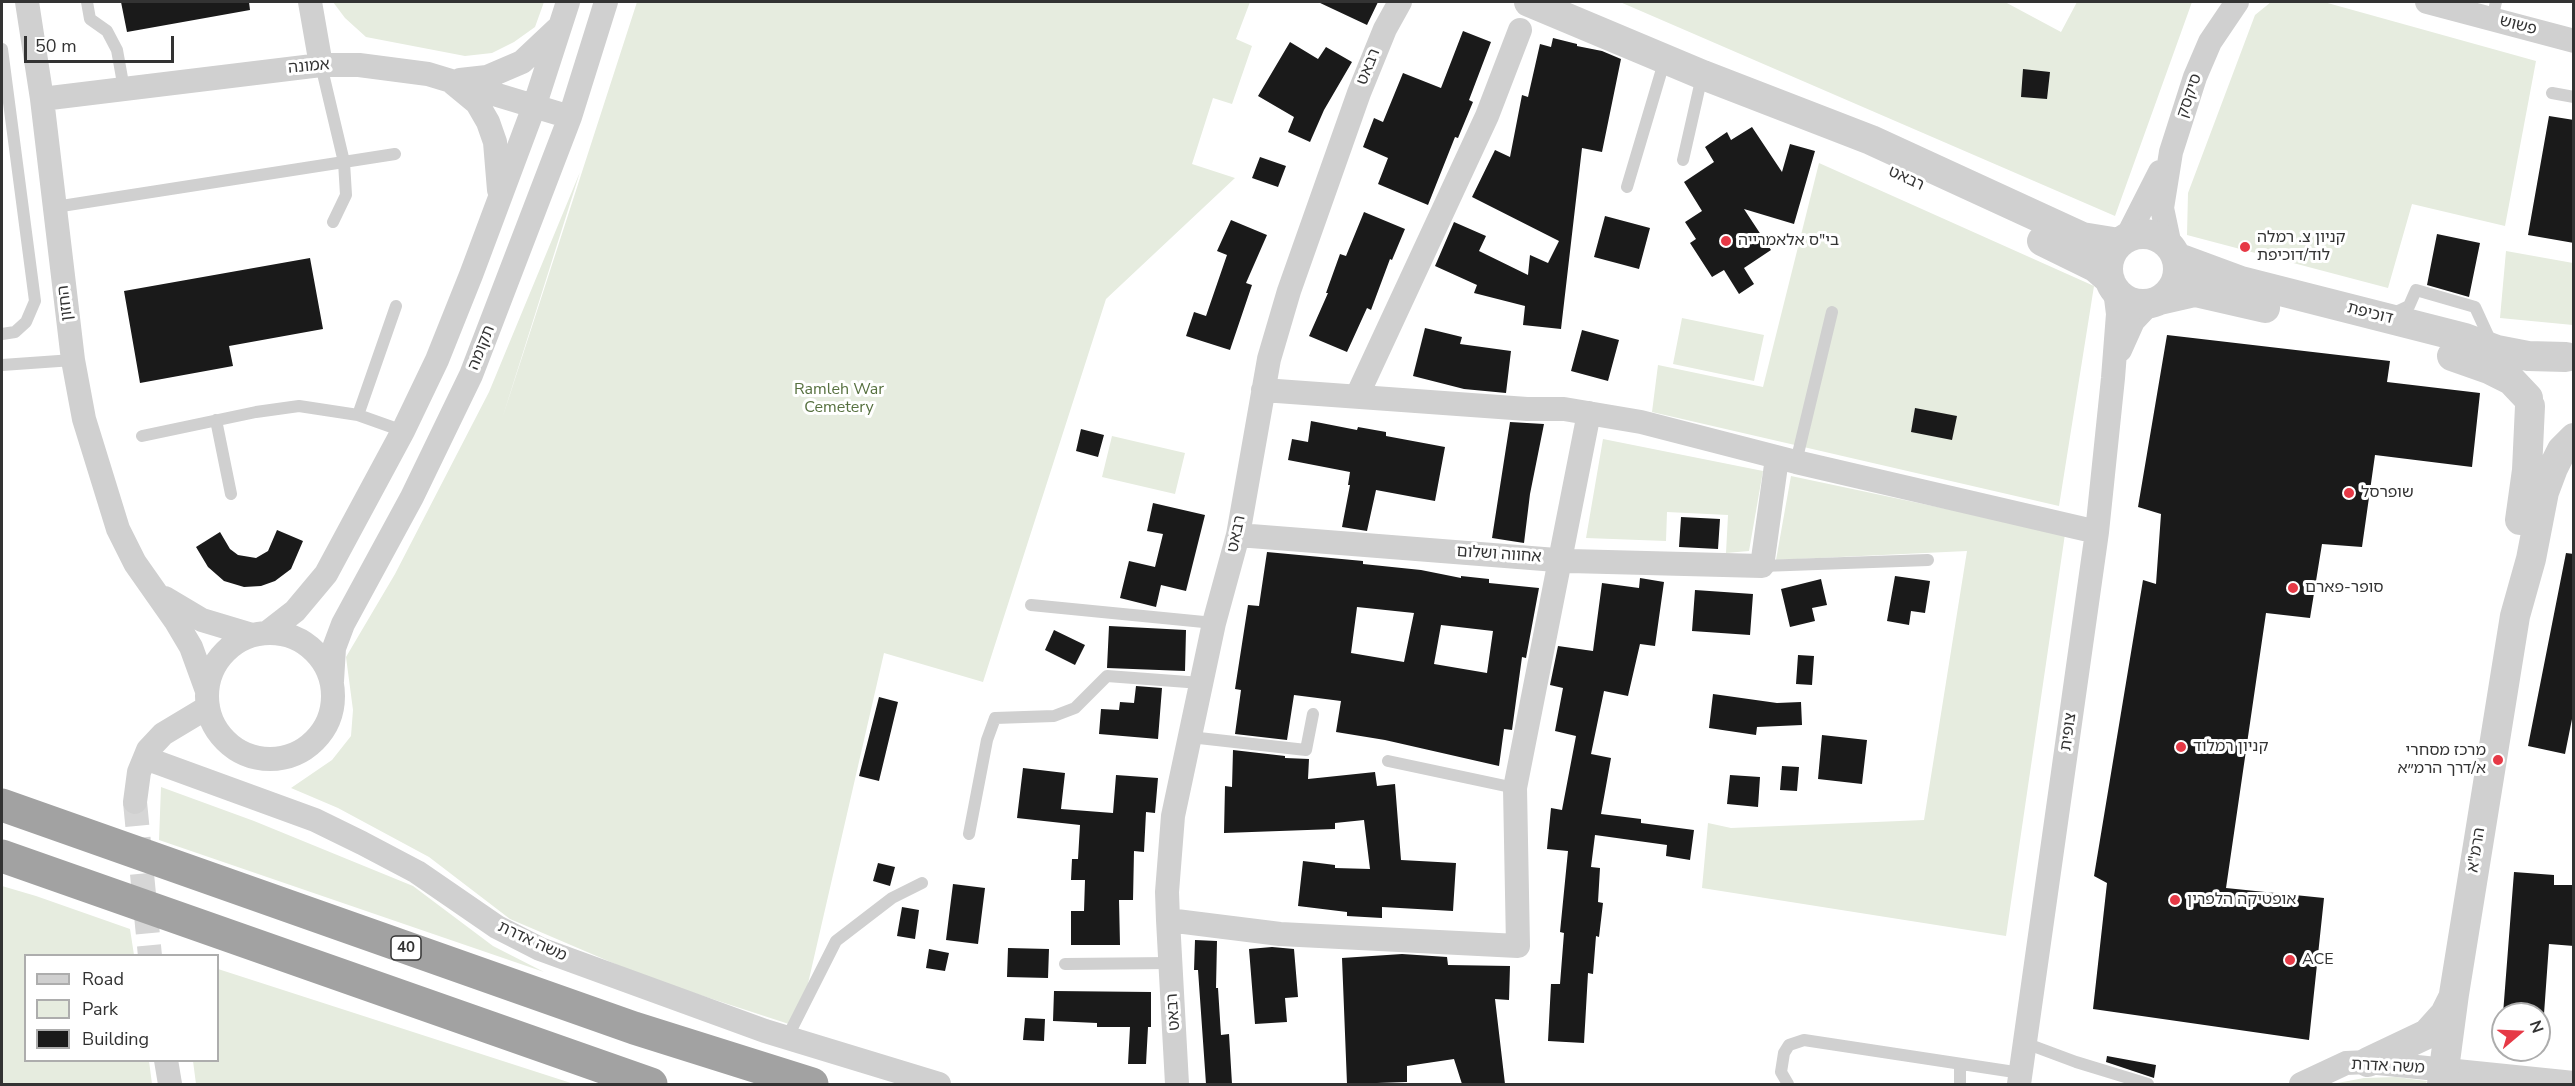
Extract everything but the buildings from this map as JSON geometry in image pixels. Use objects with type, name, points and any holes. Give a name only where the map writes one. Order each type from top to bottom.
[{"type":"highway","points":[[2,800],[77,832]]},
{"type":"highway","name":"40","points":[[2,805],[634,1028],[812,1084]]},
{"type":"highway","points":[[2,856],[651,1084]]},
{"type":"street","name":"החזון","points":[[27,2],[42,99],[73,360],[84,419],[118,529],[135,563],[191,647],[207,699]]},
{"type":"street","points":[[310,2],[321,65]]},
{"type":"street","points":[[260,633],[289,635],[309,645],[323,661],[332,681],[333,701],[329,721],[318,738],[302,751],[283,758],[263,759],[243,754],[227,742],[214,726],[207,699],[211,672],[221,655],[235,642],[260,633],[295,611],[326,574],[403,432],[441,349],[500,197],[535,104],[568,2]]},
{"type":"street","name":"תקומה","points":[[332,681],[334,648],[343,624],[412,496],[471,375],[570,117],[606,2]]},
{"type":"street","name":"רבאט","points":[[1177,1084],[1168,920],[1173,816],[1214,623],[1238,535],[1263,390],[1286,302],[1359,93],[1385,29],[1400,2]]},
{"type":"street","name":"רבאט","points":[[1529,2],[1703,75],[1871,140],[2082,237],[2123,240]]},
{"type":"street","name":"סיקסק","points":[[2210,42],[2216,2]]},
{"type":"street","name":"סיקסק","points":[[2173,251],[2162,208],[2171,152],[2195,77],[2210,42],[2237,2]]},
{"type":"street","name":"פשוש","points":[[2427,2],[2494,10],[2574,41]]},
{"type":"street","points":[[450,80],[487,77],[522,62],[560,26]]},
{"type":"street","points":[[1357,396],[1487,116],[1520,30]]},
{"type":"street","name":"אמונה","points":[[42,99],[321,65],[391,69],[428,74],[535,104],[570,117]]},
{"type":"street","name":"רבאט","points":[[1703,75],[1862,158],[2073,255],[2095,267],[2112,285]]},
{"type":"street","points":[[450,80],[477,103],[488,122],[495,142],[500,197]]},
{"type":"street","name":"סיקסק","points":[[2123,240],[2171,152]]},
{"type":"street","points":[[2146,233],[2155,235],[2173,251],[2179,267],[2174,286],[2155,302],[2130,302],[2112,285],[2109,260],[2123,240],[2146,233]]},
{"type":"street","name":"דוכיפת","points":[[2173,251],[2241,281],[2466,338],[2497,350],[2528,356],[2570,357]]},
{"type":"street","name":"צופית","points":[[2020,1079],[2097,532],[2114,378],[2118,314],[2112,285]]},
{"type":"street","name":"דוכיפת","points":[[2155,302],[2195,292],[2460,358],[2511,380],[2529,402],[2535,416],[2552,430],[2574,432]]},
{"type":"street","name":"צופית","points":[[2114,378],[2121,346],[2133,321],[2155,302]]},
{"type":"street","name":"הרמ\"א","points":[[2515,616],[2514,573],[2527,470],[2529,385],[2534,374],[2543,364],[2554,359],[2570,357]]},
{"type":"street","points":[[1263,390],[1564,409],[1589,413],[1641,422],[1787,460],[2097,532]]},
{"type":"street","points":[[1168,920],[1303,936],[1518,946],[1515,788],[1589,413]]},
{"type":"street","name":"הרמ\"א","points":[[2443,1077],[2454,994],[2515,616],[2532,559],[2544,492],[2562,450],[2574,438]]},
{"type":"street","points":[[1762,566],[1787,460]]},
{"type":"street","name":"אחווה ושלום","points":[[1238,535],[1559,560],[1762,566]]},
{"type":"street","name":"החזון","points":[[154,590],[183,611],[202,620],[260,633]]},
{"type":"street","points":[[135,802],[139,772],[148,750],[163,734],[207,699]]},
{"type":"street","name":"משה אדרת","points":[[145,758],[315,820],[417,872],[497,927],[540,949],[787,1038],[939,1084]]},
{"type":"street","points":[[2368,1062],[2427,1034],[2445,1014],[2454,994]]},
{"type":"street","points":[[166,1062],[170,1084]]},
{"type":"street","name":"משה אדרת","points":[[2301,1084],[2346,1064],[2368,1062],[2443,1077],[2574,1083]]},
{"type":"lane","points":[[87,2],[90,19],[107,31],[117,50],[124,89]]},
{"type":"lane","points":[[2,49],[35,301],[26,322],[15,332],[2,334]]},
{"type":"lane","points":[[1627,187],[1665,59]]},
{"type":"lane","points":[[321,65],[344,162],[346,195],[333,222]]},
{"type":"lane","points":[[1683,160],[1703,75]]},
{"type":"lane","points":[[2552,93],[2574,97]]},
{"type":"lane","points":[[55,207],[395,154]]},
{"type":"lane","points":[[358,415],[396,306]]},
{"type":"lane","points":[[1787,460],[1832,312]]},
{"type":"lane","points":[[2,365],[73,360]]},
{"type":"lane","points":[[142,436],[256,412],[299,406],[358,415],[403,432]]},
{"type":"lane","points":[[216,420],[231,494]]},
{"type":"lane","points":[[1762,566],[1928,560]]},
{"type":"lane","points":[[1031,605],[1214,623]]},
{"type":"lane","points":[[969,834],[987,740],[995,718],[1054,716],[1075,708],[1107,676],[1201,683]]},
{"type":"lane","points":[[1190,737],[1306,750],[1313,714]]},
{"type":"lane","points":[[1388,761],[1515,788]]},
{"type":"lane","points":[[787,1038],[836,941],[892,898],[922,883]]},
{"type":"lane","points":[[1065,964],[1170,963]]},
{"type":"lane","points":[[1788,1084],[1781,1072],[1784,1053],[1789,1045],[1804,1040],[1960,1065],[2020,1079]]},
{"type":"lane","points":[[2025,1043],[2076,1062],[2148,1084]]},
{"type":"lane","points":[[1960,1065],[1960,1084]]},
{"type":"green space","points":[[333,2],[544,2],[535,27],[514,42],[492,53],[465,56],[366,37],[345,18]]},
{"type":"green space","name":"Ramleh War Cemetery","points":[[637,2],[1250,2],[1236,39],[1252,46],[1232,104],[1213,98],[1192,164],[1235,178],[1106,299],[983,682],[884,653],[798,1027],[648,978],[510,919],[429,857],[338,808],[291,788],[332,760],[351,736],[353,710],[346,657],[395,574],[489,392],[580,172],[502,419]]},
{"type":"green space","points":[[1620,2],[2005,2],[2061,32],[2077,2],[2192,2],[2115,216]]},
{"type":"green space","points":[[2271,2],[2324,2],[2536,61],[2505,226],[2412,204],[2388,288],[2187,235],[2188,193],[2255,15]]},
{"type":"green space","points":[[1819,163],[2094,286],[2059,506],[1652,412],[1658,365],[1763,387]]},
{"type":"green space","points":[[2506,251],[2573,263],[2573,325],[2500,318]]},
{"type":"green space","points":[[1682,318],[1764,335],[1754,381],[1673,364]]},
{"type":"green space","points":[[1112,436],[1185,453],[1175,494],[1102,477]]},
{"type":"green space","points":[[1603,439],[1763,471],[1749,551],[1726,553],[1728,515],[1667,512],[1666,541],[1586,538]]},
{"type":"green space","points":[[1791,476],[2065,534],[2006,936],[1702,888],[1708,823],[1731,828],[1924,820],[1967,551],[1776,560]]},
{"type":"green space","points":[[161,787],[254,821],[413,886],[493,946],[544,972],[159,840]]},
{"type":"green space","points":[[2,886],[130,929],[134,954],[24,954],[24,1062],[149,1062],[152,1084],[2,1084]]},
{"type":"green space","points":[[219,969],[574,1084],[196,1084],[193,1062],[219,1062]]},
{"type":"green space","points":[[2396,1077],[2427,1081],[2426,1084],[2332,1084],[2364,1078]]},
{"type":"tunnel","points":[[135,802],[150,954]]},
{"type":"place","name":"בי\"ס אלאמרייה","points":[[1726,241]]},
{"type":"place","name":"קניון צ. רמלה לוד/דוכיפת","points":[[2245,247]]},
{"type":"place","name":"שופרסל","points":[[2349,493]]},
{"type":"place","name":"סופר-פארם","points":[[2293,588]]},
{"type":"place","name":"קניון רמלוד","points":[[2181,747]]},
{"type":"place","name":"מרכז מסחרי א/דרך הרמ״א","points":[[2498,760]]},
{"type":"place","name":"אופטיקה הלפרין","points":[[2175,900]]},
{"type":"place","name":"ACE","points":[[2290,960]]}]
